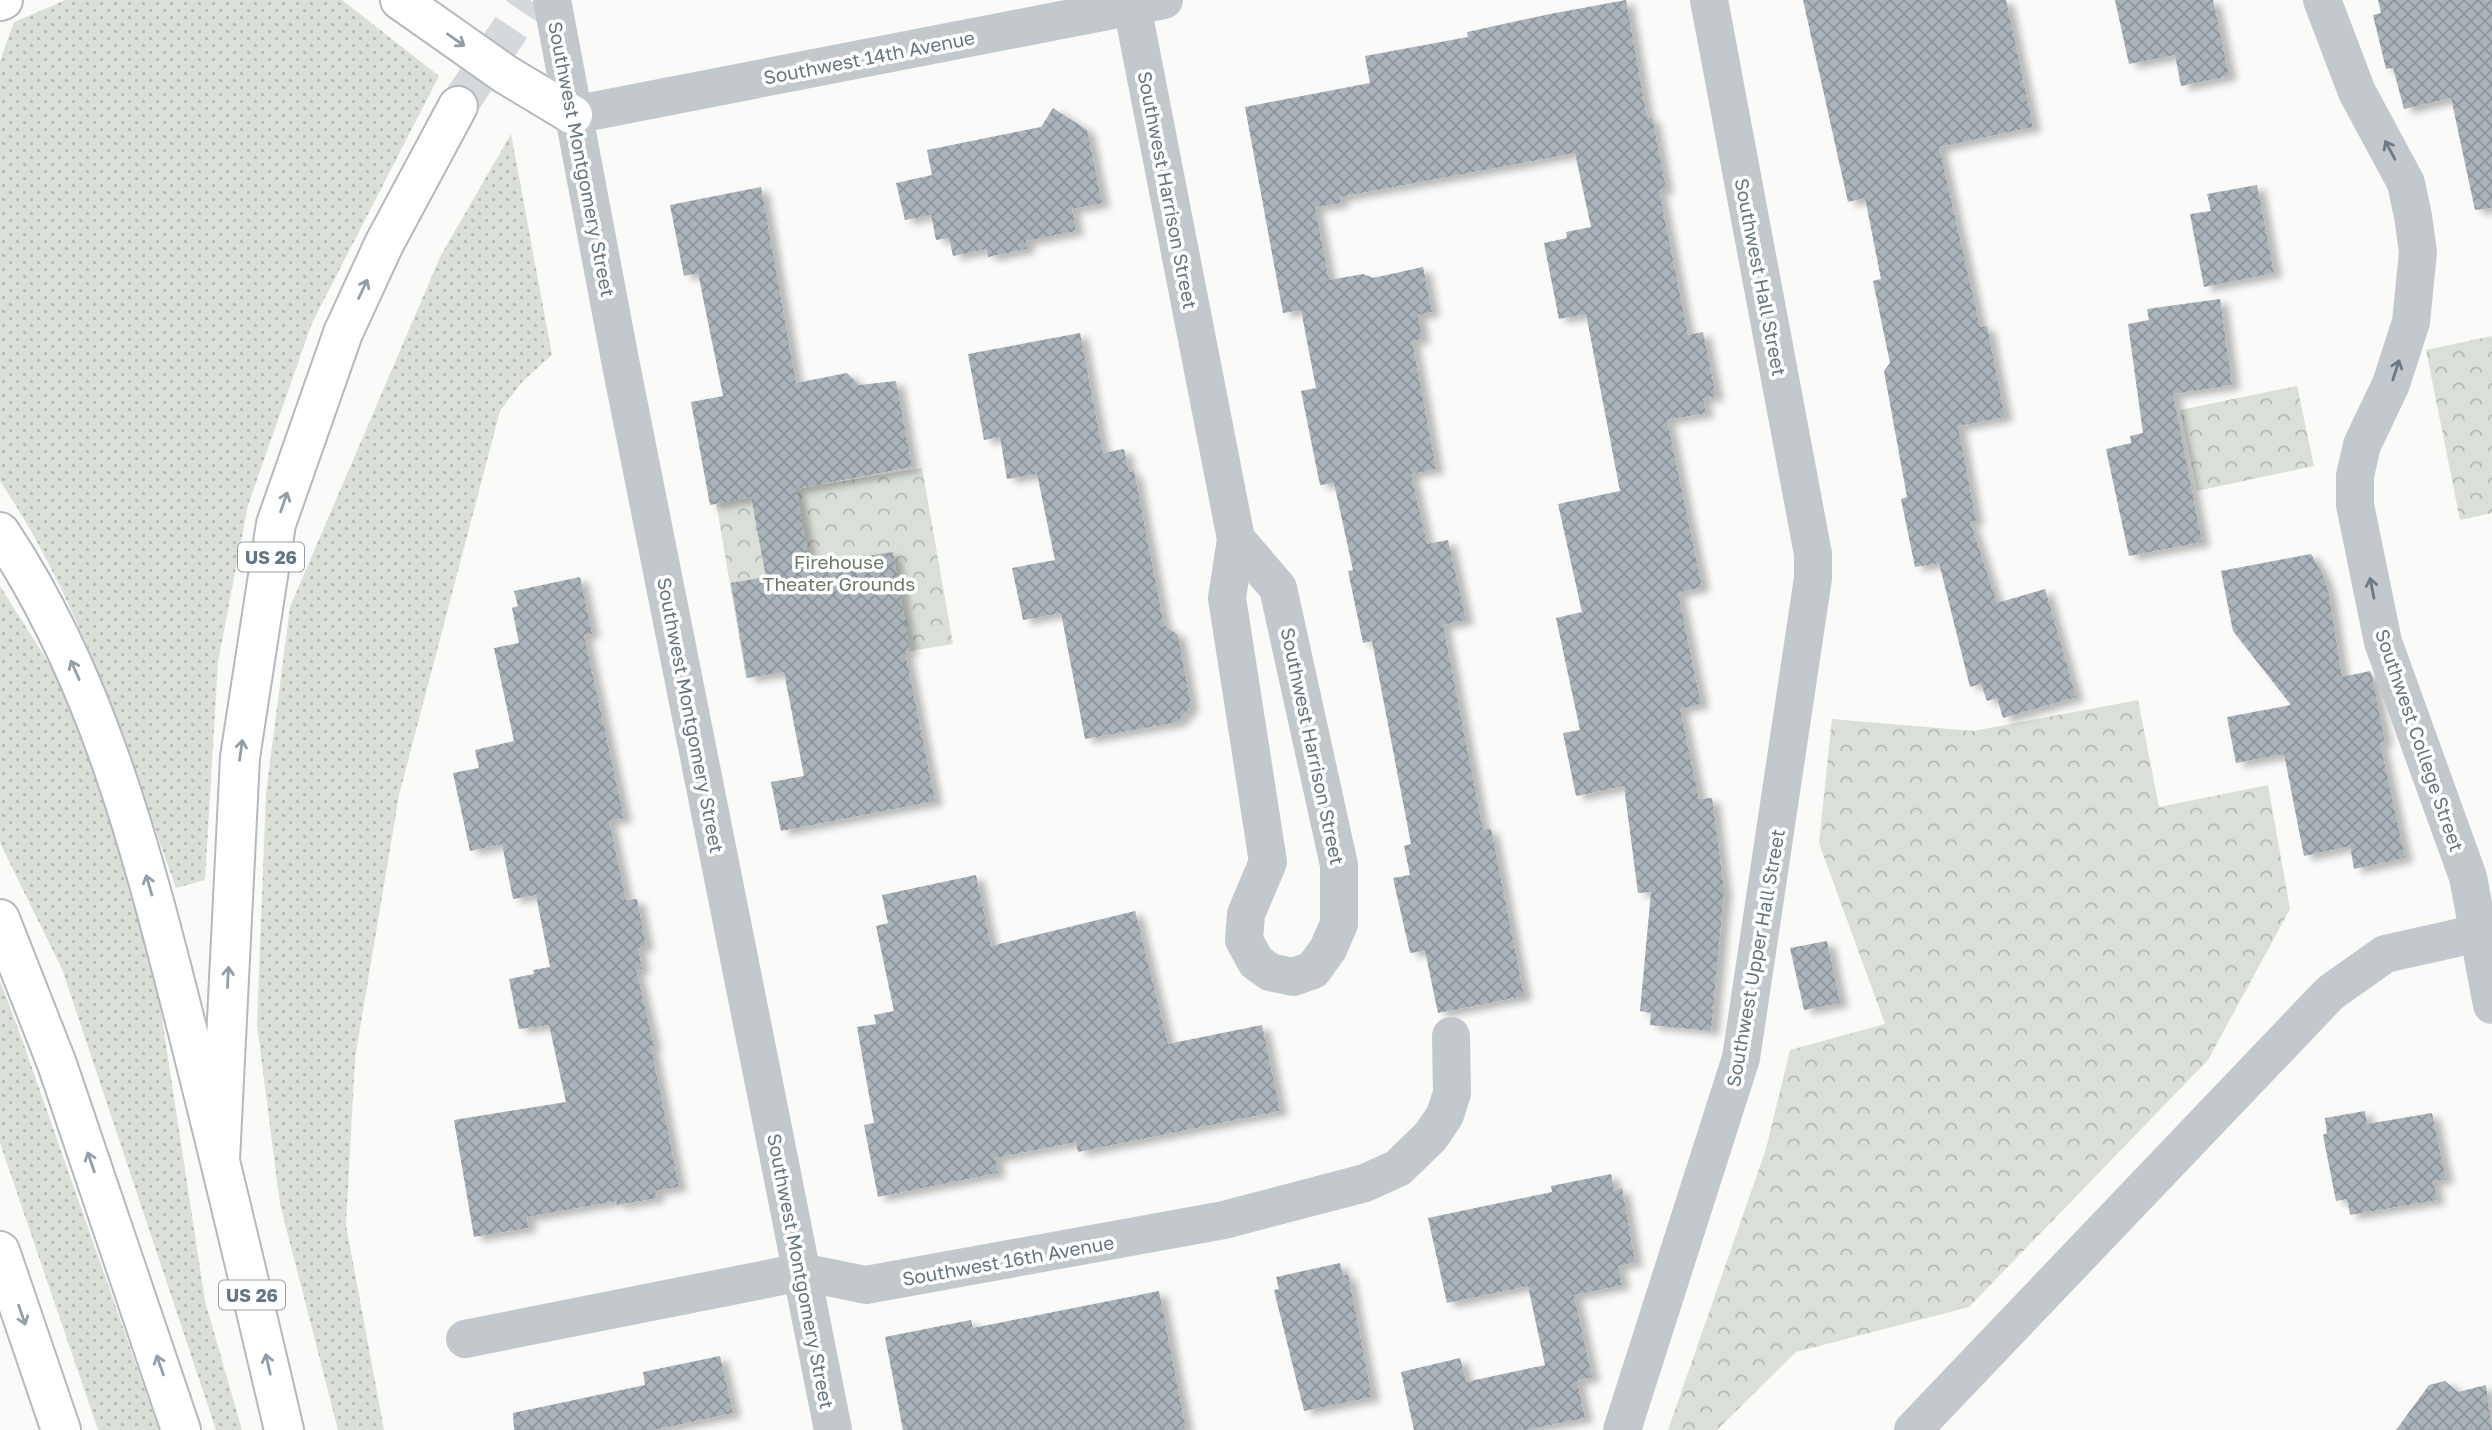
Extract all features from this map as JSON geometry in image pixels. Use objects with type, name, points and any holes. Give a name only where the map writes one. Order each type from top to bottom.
[{"type":"main road","points":[[400,0],[505,74],[573,115]]},
{"type":"main road","name":"US 26","points":[[284,1430],[220,1160],[240,757],[276,524],[343,333],[384,244],[458,106]]},
{"type":"main road","points":[[0,532],[53,621],[125,799],[220,1160]]},
{"type":"main road","points":[[0,919],[57,1064],[181,1430]]},
{"type":"main road","points":[[0,1251],[61,1430]]},
{"type":"street","name":"Southwest Montgomery Street","points":[[552,0],[833,1430]]},
{"type":"street","name":"Southwest Hall Street","points":[[1709,0],[1813,555]]},
{"type":"street","name":"Southwest College Street","points":[[2322,0],[2357,92],[2406,183],[2413,216],[2418,252],[2411,322],[2391,384],[2362,445],[2356,476],[2355,505],[2383,642],[2468,877],[2485,932],[2492,1005]]},
{"type":"street","name":"Southwest 14th Avenue","points":[[573,115],[1148,3]]},
{"type":"street","name":"Southwest Harrison Street","points":[[1148,3],[1236,539],[1227,598],[1268,862],[1245,914],[1244,940],[1256,962],[1270,972],[1293,977],[1313,970],[1334,937],[1339,924],[1339,865],[1278,588],[1236,539]]},
{"type":"street","name":"Southwest Upper Hall Street","points":[[1622,1430],[1741,1058],[1811,602],[1813,555]]},
{"type":"street","points":[[1913,1430],[2330,993],[2385,954],[2485,932]]},
{"type":"street","name":"Southwest 16th Avenue","points":[[465,1339],[802,1272],[866,1285],[1224,1220],[1382,1177],[1417,1150],[1445,1115],[1452,1093],[1451,1036]]},
{"type":"green space","points":[[66,0],[342,0],[439,76],[312,323],[248,505],[218,662],[205,880],[176,888],[120,731],[79,627],[29,528],[0,481],[0,61],[14,22]]},
{"type":"green space","points":[[511,134],[552,355],[522,382],[500,411],[399,795],[355,1058],[346,1225],[384,1430],[338,1430],[280,1204],[257,1025],[266,793],[290,607],[441,255]]},
{"type":"green space","points":[[2492,336],[2492,513],[2460,520],[2426,350]]},
{"type":"green space","points":[[2297,386],[2314,466],[2197,491],[2180,410]]},
{"type":"green space","name":"Firehouse Theater Grounds","points":[[922,468],[953,644],[746,678],[716,502]]},
{"type":"green space","points":[[0,586],[55,673],[117,832],[152,953],[205,1301],[242,1430],[216,1430],[62,969],[0,843]]},
{"type":"green space","points":[[2138,700],[2159,807],[2268,785],[2290,909],[2208,1060],[1969,1307],[1796,1352],[1717,1430],[1668,1430],[1766,1149],[1790,1050],[1885,1024],[1819,843],[1832,719],[1973,731]]},
{"type":"green space","points":[[0,981],[159,1430],[98,1430],[0,1143]]},
{"type":"building","points":[[1626,0],[1647,118],[1652,117],[1666,189],[1659,190],[1688,335],[1703,332],[1716,396],[1703,399],[1706,413],[1667,420],[1702,587],[1678,593],[1701,704],[1680,709],[1699,799],[1712,798],[1724,890],[1711,1031],[1650,1025],[1651,1013],[1640,1011],[1651,892],[1638,893],[1624,786],[1576,796],[1563,733],[1580,730],[1556,618],[1582,612],[1558,504],[1620,491],[1586,314],[1559,319],[1544,243],[1567,238],[1566,232],[1591,227],[1575,153],[1340,197],[1341,203],[1315,207],[1329,280],[1363,274],[1373,278],[1423,267],[1432,312],[1418,315],[1422,339],[1412,341],[1436,469],[1411,474],[1427,544],[1448,540],[1466,620],[1443,625],[1483,830],[1491,829],[1524,996],[1438,1013],[1425,951],[1410,953],[1393,878],[1410,875],[1404,846],[1411,844],[1372,641],[1363,643],[1348,571],[1353,570],[1334,483],[1320,485],[1301,391],[1316,388],[1301,310],[1283,313],[1245,107],[1370,83],[1365,56],[1468,37],[1467,32]]},
{"type":"building","points":[[1803,0],[2006,0],[2033,127],[1939,147],[1980,327],[1987,326],[2005,417],[1958,426],[1976,521],[1970,521],[1997,603],[2045,589],[2076,697],[2003,718],[1997,698],[1987,701],[1981,684],[1970,687],[1939,563],[1915,567],[1901,499],[1907,497],[1884,371],[1890,363],[1873,281],[1881,279],[1865,198],[1848,202]]},
{"type":"building","points":[[2115,0],[2213,0],[2229,76],[2181,86],[2175,55],[2129,64]]},
{"type":"building","points":[[2378,0],[2492,0],[2492,208],[2475,210],[2451,98],[2404,109],[2393,68],[2386,69],[2373,15],[2381,13]]},
{"type":"building","points":[[1053,108],[1087,130],[1102,203],[1072,209],[1076,231],[1026,241],[1027,249],[988,257],[986,249],[953,256],[949,238],[936,240],[931,215],[905,220],[896,183],[932,175],[927,150],[1041,127]]},
{"type":"building","points":[[2257,185],[2274,273],[2204,287],[2190,214],[2211,211],[2207,194]]},
{"type":"building","points":[[761,187],[796,383],[847,373],[859,385],[896,381],[912,467],[796,489],[810,565],[893,552],[910,651],[905,652],[935,801],[781,831],[771,782],[804,776],[784,672],[747,678],[731,583],[766,577],[751,497],[710,505],[691,402],[723,396],[698,273],[684,276],[670,205]]},
{"type":"building","points":[[2220,299],[2232,385],[2173,394],[2202,542],[2129,556],[2106,449],[2131,443],[2130,436],[2143,433],[2128,324],[2149,320],[2147,309]]},
{"type":"building","points":[[1080,333],[1103,453],[1124,449],[1129,472],[1134,471],[1164,625],[1178,635],[1191,706],[1178,722],[1085,739],[1061,613],[1023,620],[1012,568],[1055,560],[1037,474],[1007,479],[1000,437],[984,440],[968,354]]},
{"type":"building","points":[[2311,554],[2324,577],[2329,595],[2342,677],[2370,671],[2372,675],[2385,742],[2380,743],[2405,858],[2354,869],[2350,846],[2304,856],[2284,754],[2236,763],[2227,717],[2291,705],[2233,631],[2221,571]]},
{"type":"building","points":[[580,577],[592,634],[584,635],[624,818],[609,821],[626,900],[637,899],[646,946],[638,948],[642,969],[636,970],[654,1046],[651,1046],[679,1187],[655,1191],[657,1198],[617,1205],[616,1201],[527,1217],[528,1228],[474,1237],[454,1120],[566,1102],[549,1025],[519,1029],[509,979],[534,974],[533,970],[550,967],[536,895],[513,899],[502,844],[470,851],[453,773],[479,768],[475,750],[514,741],[494,648],[519,643],[512,608],[518,606],[514,591]]},
{"type":"building","points":[[976,875],[991,946],[1135,911],[1168,1044],[1262,1025],[1280,1111],[1078,1152],[1076,1142],[995,1158],[998,1173],[878,1197],[864,1125],[874,1123],[857,1027],[876,1024],[874,1015],[894,1011],[876,926],[888,923],[882,895]]},
{"type":"building","points":[[1827,941],[1840,1003],[1804,1010],[1790,948]]},
{"type":"building","points":[[2365,1111],[2367,1124],[2432,1113],[2446,1180],[2433,1181],[2437,1200],[2350,1215],[2347,1199],[2336,1201],[2323,1135],[2327,1133],[2325,1118]]},
{"type":"building","points":[[1611,1174],[1614,1190],[1622,1188],[1635,1262],[1618,1266],[1622,1285],[1574,1295],[1592,1377],[1577,1381],[1585,1418],[1525,1430],[1414,1430],[1401,1372],[1460,1358],[1466,1382],[1545,1365],[1528,1286],[1447,1303],[1428,1218],[1552,1192],[1551,1186]]},
{"type":"building","points":[[1340,1263],[1343,1276],[1348,1274],[1372,1397],[1304,1411],[1274,1290],[1279,1289],[1276,1277]]},
{"type":"building","points":[[1159,1291],[1186,1430],[903,1430],[885,1337],[971,1320],[973,1328]]},
{"type":"building","points":[[720,1356],[733,1413],[654,1430],[514,1430],[513,1413],[645,1385],[643,1372]]},
{"type":"building","points":[[2445,1381],[2458,1392],[2486,1385],[2492,1430],[2396,1430],[2429,1385]]},
{"type":"tunnel","points":[[458,106],[530,0]]}]
